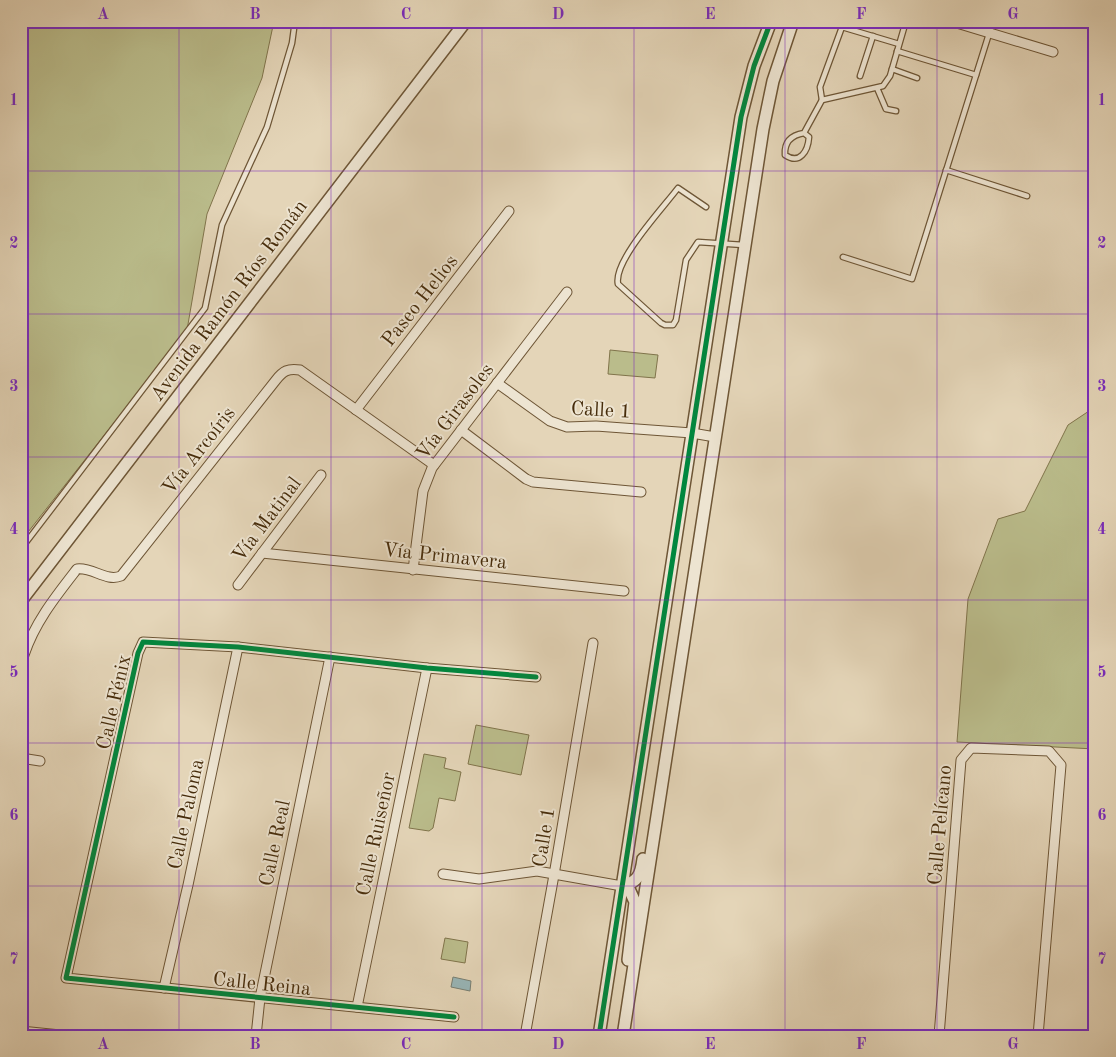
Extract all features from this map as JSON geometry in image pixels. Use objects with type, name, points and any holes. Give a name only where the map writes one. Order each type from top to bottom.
[{"type":"street","name":"Avenida Ramón Ríos Román","points":[[21,601],[466,21]]},
{"type":"street","points":[[599,1036],[741,117],[754,66],[770,21]]},
{"type":"street","points":[[623,1036],[767,110],[773,81],[793,21]]},
{"type":"street","points":[[950,21],[1053,52]]},
{"type":"street","name":"Paseo Helios","points":[[356,410],[509,210]]},
{"type":"street","name":"Vía Girasoles","points":[[413,570],[423,491],[434,465],[566,292]]},
{"type":"street","name":"Vía Arcoíris","points":[[24,655],[34,630],[77,569],[92,570],[109,578],[121,576],[282,373],[294,369],[300,370],[434,465]]},
{"type":"street","name":"Calle 1","points":[[497,383],[550,421],[567,427],[596,426],[692,433],[716,437]]},
{"type":"street","points":[[461,430],[526,479],[533,482],[641,492]]},
{"type":"street","name":"Vía Matinal","points":[[238,585],[321,475]]},
{"type":"street","name":"Vía Primavera","points":[[262,553],[624,591]]},
{"type":"street","name":"Calle Fénix","points":[[66,978],[138,653],[144,642],[238,647],[428,668],[536,677]]},
{"type":"street","name":"Calle 1","points":[[525,1036],[593,644]]},
{"type":"street","name":"Calle Paloma","points":[[164,988],[188,885],[238,647]]},
{"type":"street","name":"Calle Real","points":[[256,1036],[260,998],[330,657]]},
{"type":"street","name":"Calle Ruiseñor","points":[[357,1007],[428,668]]},
{"type":"street","name":"Calle Pelícano","points":[[939,1036],[961,760],[971,748],[1049,751],[1060,766],[1038,1036]]},
{"type":"street","points":[[21,758],[40,761]]},
{"type":"street","points":[[622,886],[636,881],[641,874],[646,840],[657,816]]},
{"type":"street","points":[[443,874],[479,879],[537,871],[622,886],[629,890],[635,902],[627,966],[632,979]]},
{"type":"street","name":"Calle Reina","points":[[66,978],[454,1017]]},
{"type":"street","points":[[21,1031],[70,1036]]},
{"type":"lane","points":[[21,549],[205,308],[222,225],[267,127],[292,43],[295,21]]},
{"type":"lane","points":[[822,100],[883,86],[890,76],[906,21]]},
{"type":"lane","points":[[843,258],[912,280],[993,21]]},
{"type":"lane","points":[[804,132],[809,137],[809,144],[803,155],[791,159],[785,155],[784,148],[788,140],[796,134],[804,132],[822,100],[820,87],[842,27],[899,44]]},
{"type":"lane","points":[[860,76],[873,36]]},
{"type":"lane","points":[[897,51],[976,75]]},
{"type":"lane","points":[[892,69],[918,78]]},
{"type":"lane","points":[[877,88],[886,109],[896,111]]},
{"type":"lane","points":[[946,170],[1027,196]]},
{"type":"lane","points":[[706,207],[678,188],[629,250],[616,277],[618,284],[665,326],[673,325],[676,320],[686,260],[698,242],[745,245]]},
{"type":"green space","points":[[21,21],[274,21],[262,78],[207,214],[187,330],[21,541]]},
{"type":"green space","points":[[610,350],[658,355],[655,378],[608,374]]},
{"type":"green space","points":[[1095,407],[1095,749],[957,742],[968,599],[998,519],[1025,511],[1068,425]]},
{"type":"green space","points":[[476,725],[529,735],[521,775],[468,764]]},
{"type":"green space","points":[[424,754],[446,758],[444,768],[461,772],[455,801],[439,798],[433,828],[429,831],[409,828]]},
{"type":"green space","points":[[445,938],[468,942],[465,963],[441,959]]},
{"type":"water","points":[[453,977],[471,981],[470,991],[451,987]]},
{"type":"cycle path","points":[[599,1036],[741,117],[754,66],[771,21]]},
{"type":"cycle path","points":[[454,1017],[66,978],[138,653],[143,642],[238,647],[427,668],[536,677]]}]
